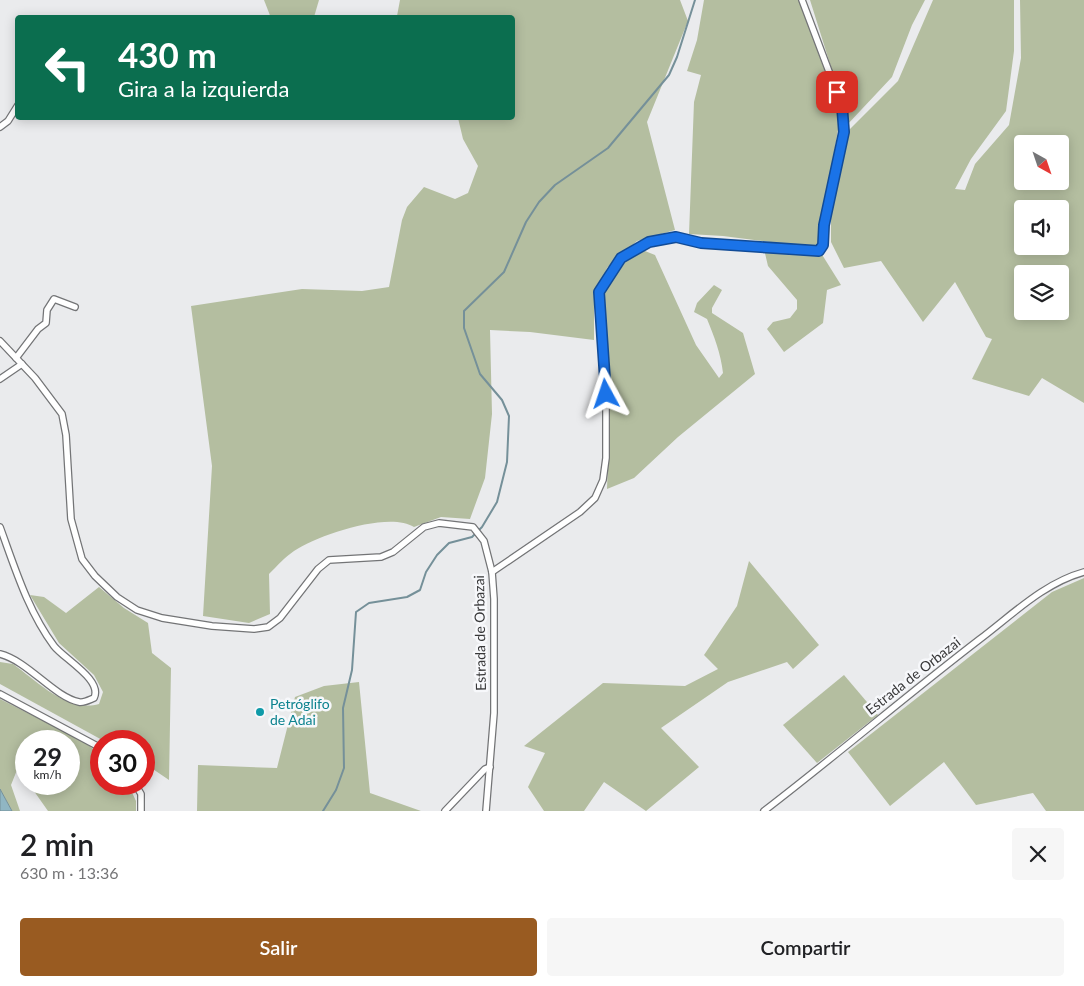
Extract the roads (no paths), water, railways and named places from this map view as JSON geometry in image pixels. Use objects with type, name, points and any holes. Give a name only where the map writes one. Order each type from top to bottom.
[{"type":"street","points":[[492,572],[580,512],[595,498],[603,480],[606,458],[606,394],[599,292],[621,258],[649,242],[676,237],[701,243],[819,251],[823,245],[824,225],[844,132],[842,106],[802,0]]},
{"type":"street","points":[[0,127],[8,121],[15,110]]},
{"type":"street","points":[[16,358],[38,328],[46,323],[47,310],[54,299],[74,308]]},
{"type":"street","name":"Estrada de Orbazai","points":[[0,341],[51,397],[62,414],[66,435],[71,519],[82,560],[95,576],[117,597],[137,610],[162,618],[212,626],[254,629],[268,626],[280,618],[318,569],[329,560],[381,557],[393,552],[424,527],[439,523],[473,527],[484,541],[492,572],[494,713],[486,811]]},
{"type":"street","points":[[0,380],[22,364]]},
{"type":"street","points":[[0,527],[25,597],[55,647],[87,676],[95,687],[96,694],[94,698],[78,702],[13,658],[0,654]]},
{"type":"street","name":"Estrada de Orbazai","points":[[764,811],[935,674],[1042,592],[1064,578],[1084,572]]},
{"type":"street","points":[[0,694],[90,742]]},
{"type":"street","points":[[445,811],[480,774],[490,767]]},
{"type":"street","points":[[480,774],[489,776]]},
{"type":"street","points":[[141,795],[141,811]]},
{"type":"water","points":[[0,789],[12,811],[0,811]]},
{"type":"waterway","points":[[323,811],[336,790],[344,768],[343,708],[352,670],[356,612],[369,603],[407,597],[420,590],[426,572],[437,555],[449,543],[472,537],[482,527],[497,502],[507,462],[509,416],[502,400],[480,374],[464,328],[464,311],[504,272],[526,222],[539,202],[555,185],[608,148],[669,75],[677,57],[695,0]]},
{"type":"place","name":"Petróglifo de Adai","points":[[260,712]]}]
